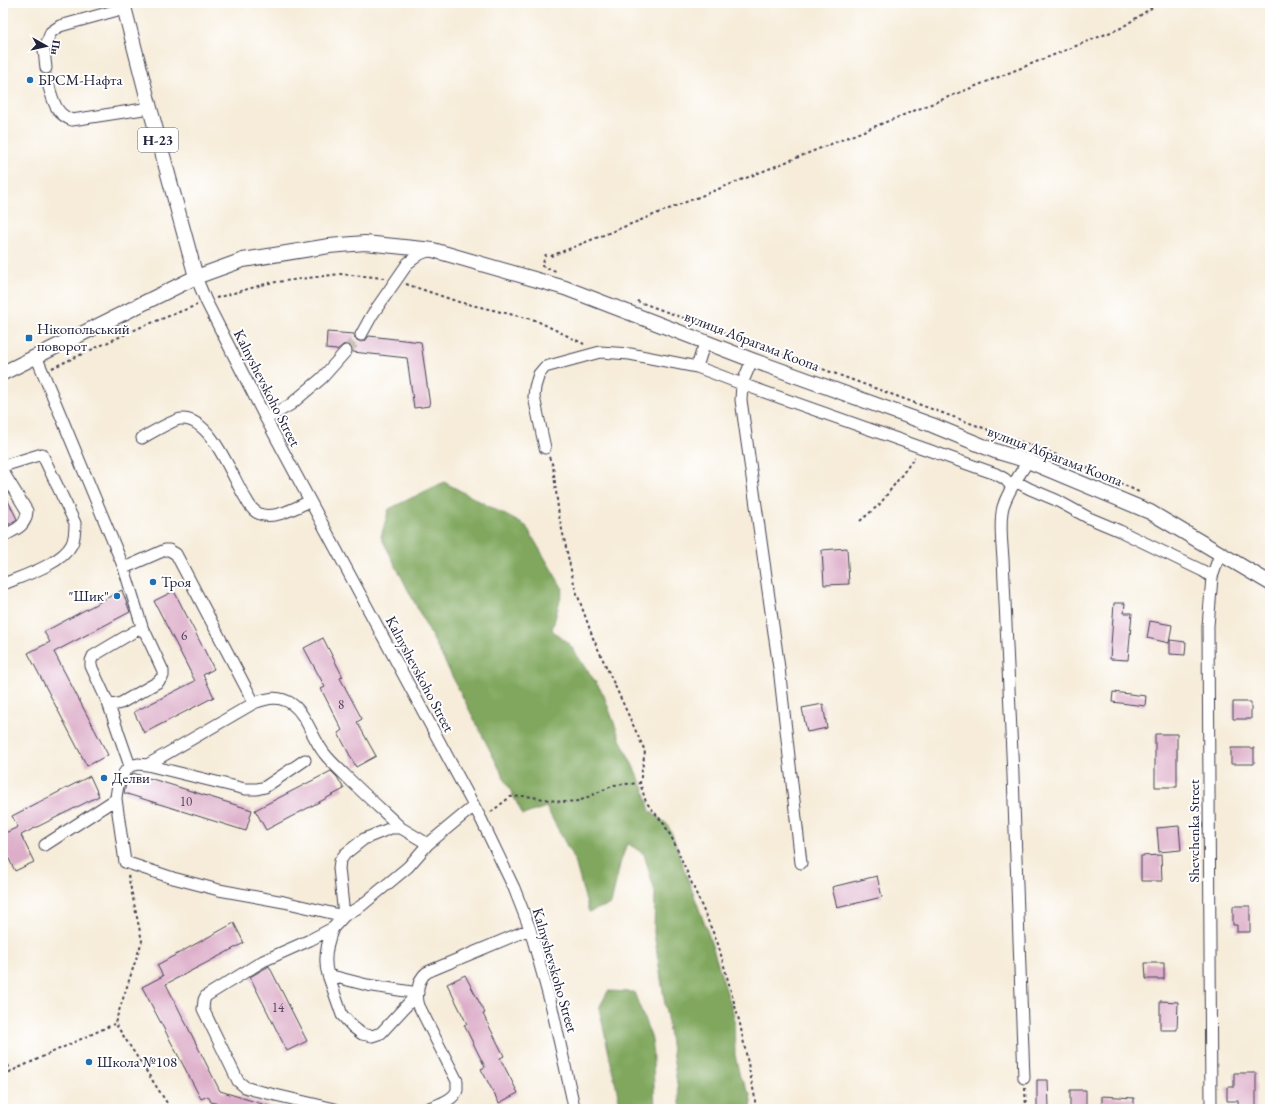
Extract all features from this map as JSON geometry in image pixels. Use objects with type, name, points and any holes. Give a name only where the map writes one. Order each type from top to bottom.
[{"type":"main road","name":"Н-23","points":[[124,6],[196,276]]},
{"type":"main road","name":"вулиця Абрагама Коопа","points":[[3,373],[196,276],[243,260],[329,246],[365,243],[433,250],[565,288],[752,360],[932,425],[995,451],[1028,461],[1150,512],[1270,583]]},
{"type":"street","points":[[46,68],[44,50],[51,32],[60,26],[124,6]]},
{"type":"street","points":[[49,87],[56,108],[65,118],[72,120],[150,108]]},
{"type":"street","points":[[360,335],[372,314],[408,263],[420,254],[433,250]]},
{"type":"street","name":"Kalnyshevskoho Street","points":[[196,276],[206,301],[266,419],[474,806],[514,888],[530,929],[552,1008],[573,1106]]},
{"type":"street","points":[[697,367],[700,354],[706,342]]},
{"type":"street","points":[[266,419],[290,405],[322,378],[346,351]]},
{"type":"street","points":[[545,448],[534,397],[539,374],[545,367],[600,352],[630,354],[697,367],[996,474],[1014,484],[1056,500],[1089,518],[1212,577]]},
{"type":"street","points":[[36,356],[124,568],[143,630],[163,671],[163,676],[158,682],[127,700],[117,704],[108,703]]},
{"type":"street","points":[[752,360],[742,384],[742,412],[779,668],[801,863]]},
{"type":"street","points":[[142,438],[180,419],[191,420],[201,426],[210,436],[225,459],[243,494],[252,508],[260,514],[269,516],[277,514],[288,511],[310,501]]},
{"type":"street","points":[[3,466],[42,454],[75,523],[75,534],[72,544],[66,552],[54,562],[3,584]]},
{"type":"street","points":[[1024,1078],[1004,559],[1001,533],[1003,508],[1014,484],[1028,461]]},
{"type":"street","points":[[3,472],[27,511],[27,519],[20,527],[3,536]]},
{"type":"street","points":[[124,568],[164,550],[169,550],[176,554],[254,703]]},
{"type":"street","name":"Shevchenka Street","points":[[1211,1109],[1208,626],[1212,577],[1220,554]]},
{"type":"street","points":[[130,766],[108,703],[91,666],[91,658],[135,631],[143,630]]},
{"type":"street","points":[[147,765],[254,703],[269,698],[278,698],[293,705],[303,716],[324,753],[362,792],[401,828],[428,844]]},
{"type":"street","points":[[305,760],[265,787],[257,789],[245,789],[147,765],[138,764],[130,766],[124,771],[119,779],[116,799],[125,862],[173,878],[219,890],[284,902],[344,916]]},
{"type":"street","points":[[45,845],[116,799]]},
{"type":"street","points":[[335,1109],[254,1090],[242,1085],[238,1081],[203,1009],[204,1000],[206,996],[264,960],[310,940],[333,928],[344,916],[361,906],[408,867],[428,844],[474,806]]},
{"type":"street","points":[[344,916],[339,874],[340,861],[351,849],[364,839],[392,828],[401,828]]},
{"type":"street","points":[[333,928],[327,944],[326,969],[342,1015],[362,1034],[372,1036],[381,1033],[418,993]]},
{"type":"street","points":[[427,1109],[446,1101],[453,1096],[457,1091],[457,1081],[419,1006],[417,1000],[420,982],[425,974],[530,929]]},
{"type":"street","points":[[328,975],[367,985],[418,993]]},
{"type":"path","points":[[551,256],[1121,28],[1159,3]]},
{"type":"path","points":[[43,372],[141,328],[206,301],[269,283],[340,274],[398,279],[407,285],[459,302],[535,320],[600,352]]},
{"type":"path","points":[[860,521],[880,504],[922,447]]},
{"type":"path","points":[[545,448],[553,466],[559,516],[575,588],[594,638],[645,751],[640,783],[646,802],[664,824],[674,842],[718,944],[740,1024],[755,1098],[755,1109]]},
{"type":"path","points":[[481,820],[510,797],[526,796],[562,802],[579,801],[614,785],[640,783]]},
{"type":"path","points":[[3,1075],[115,1023],[142,941],[125,862]]},
{"type":"path","points":[[115,1023],[171,1109]]},
{"type":"path","points":[[3,1054],[11,1071]]},
{"type":"path","points":[[1024,1078],[1026,1109]]},
{"type":"green space","points":[[444,482],[526,526],[563,589],[552,630],[570,645],[603,693],[620,739],[644,789],[650,811],[667,824],[673,836],[708,933],[734,1015],[735,1055],[740,1077],[750,1094],[752,1109],[681,1109],[654,933],[655,892],[644,854],[627,843],[620,864],[611,904],[589,912],[575,861],[546,807],[523,815],[381,537],[389,509]]},
{"type":"green space","points":[[608,991],[634,992],[652,1039],[655,1109],[621,1109],[599,1008]]},
{"type":"building","points":[[327,332],[354,334],[355,339],[361,342],[365,341],[369,336],[421,342],[430,406],[414,408],[407,358],[353,352],[351,346],[347,344],[343,345],[337,350],[326,349]]},
{"type":"building","points":[[3,491],[17,519],[3,528]]},
{"type":"building","points":[[847,548],[849,584],[824,585],[822,550]]},
{"type":"building","points":[[122,590],[130,612],[54,652],[108,755],[87,766],[28,653],[50,642],[44,632]]},
{"type":"building","points":[[174,591],[214,669],[203,675],[214,697],[144,733],[134,712],[195,681],[154,601]]},
{"type":"building","points":[[1114,603],[1125,603],[1124,613],[1132,613],[1128,660],[1110,659]]},
{"type":"building","points":[[1150,621],[1172,625],[1169,643],[1147,638]]},
{"type":"building","points":[[323,638],[343,677],[340,678],[362,719],[357,722],[376,756],[356,767],[338,733],[342,730],[321,689],[325,687],[304,648]]},
{"type":"building","points":[[1170,640],[1186,642],[1185,655],[1170,654]]},
{"type":"building","points":[[1113,692],[1146,696],[1145,706],[1112,702]]},
{"type":"building","points":[[1233,702],[1251,702],[1251,719],[1233,719]]},
{"type":"building","points":[[823,704],[827,728],[807,732],[802,708]]},
{"type":"building","points":[[1155,734],[1177,734],[1177,787],[1155,787]]},
{"type":"building","points":[[1231,748],[1254,748],[1254,764],[1231,764]]},
{"type":"building","points":[[331,771],[337,777],[344,789],[266,830],[255,810]]},
{"type":"building","points":[[133,773],[252,810],[246,831],[124,793],[126,784]]},
{"type":"building","points":[[90,776],[99,796],[21,835],[34,862],[15,871],[3,847],[3,834],[18,827],[12,816]]},
{"type":"building","points":[[1179,826],[1181,850],[1159,852],[1157,828]]},
{"type":"building","points":[[1161,855],[1162,881],[1141,881],[1141,856]]},
{"type":"building","points":[[877,876],[882,897],[837,908],[832,887]]},
{"type":"building","points":[[1233,906],[1250,906],[1250,932],[1237,932],[1237,925],[1233,925]]},
{"type":"building","points":[[234,923],[244,943],[166,984],[220,1091],[272,1107],[271,1109],[216,1109],[218,1104],[211,1102],[208,1096],[201,1099],[142,987],[163,976],[157,965]]},
{"type":"building","points":[[1145,963],[1164,963],[1164,979],[1146,979]]},
{"type":"building","points":[[269,966],[307,1041],[287,1051],[250,977]]},
{"type":"building","points":[[465,975],[485,1013],[483,1014],[504,1056],[500,1058],[518,1093],[499,1103],[481,1069],[485,1067],[464,1025],[467,1024],[447,984]]},
{"type":"building","points":[[1160,1001],[1178,1002],[1177,1030],[1160,1030]]},
{"type":"building","points":[[1234,1073],[1256,1073],[1256,1109],[1238,1109],[1238,1101],[1227,1101],[1227,1087],[1234,1087]]},
{"type":"building","points":[[1037,1080],[1048,1080],[1049,1108],[1037,1109]]},
{"type":"building","points":[[1070,1090],[1086,1090],[1086,1109],[1070,1109]]},
{"type":"building","points":[[1102,1096],[1134,1098],[1134,1109],[1102,1109]]},
{"type":"tunnel","points":[[46,68],[49,87]]},
{"type":"tunnel","points":[[346,351],[361,335]]},
{"type":"place","name":"БРСМ-Нафта","points":[[30,80]]},
{"type":"place","name":"Нікопольський поворот","points":[[29,338]]},
{"type":"place","name":"Троя","points":[[153,582]]},
{"type":"place","name":"\"Шик\"","points":[[117,596]]},
{"type":"place","name":"Делви","points":[[104,778]]},
{"type":"place","name":"Школа №108","points":[[89,1062]]}]
